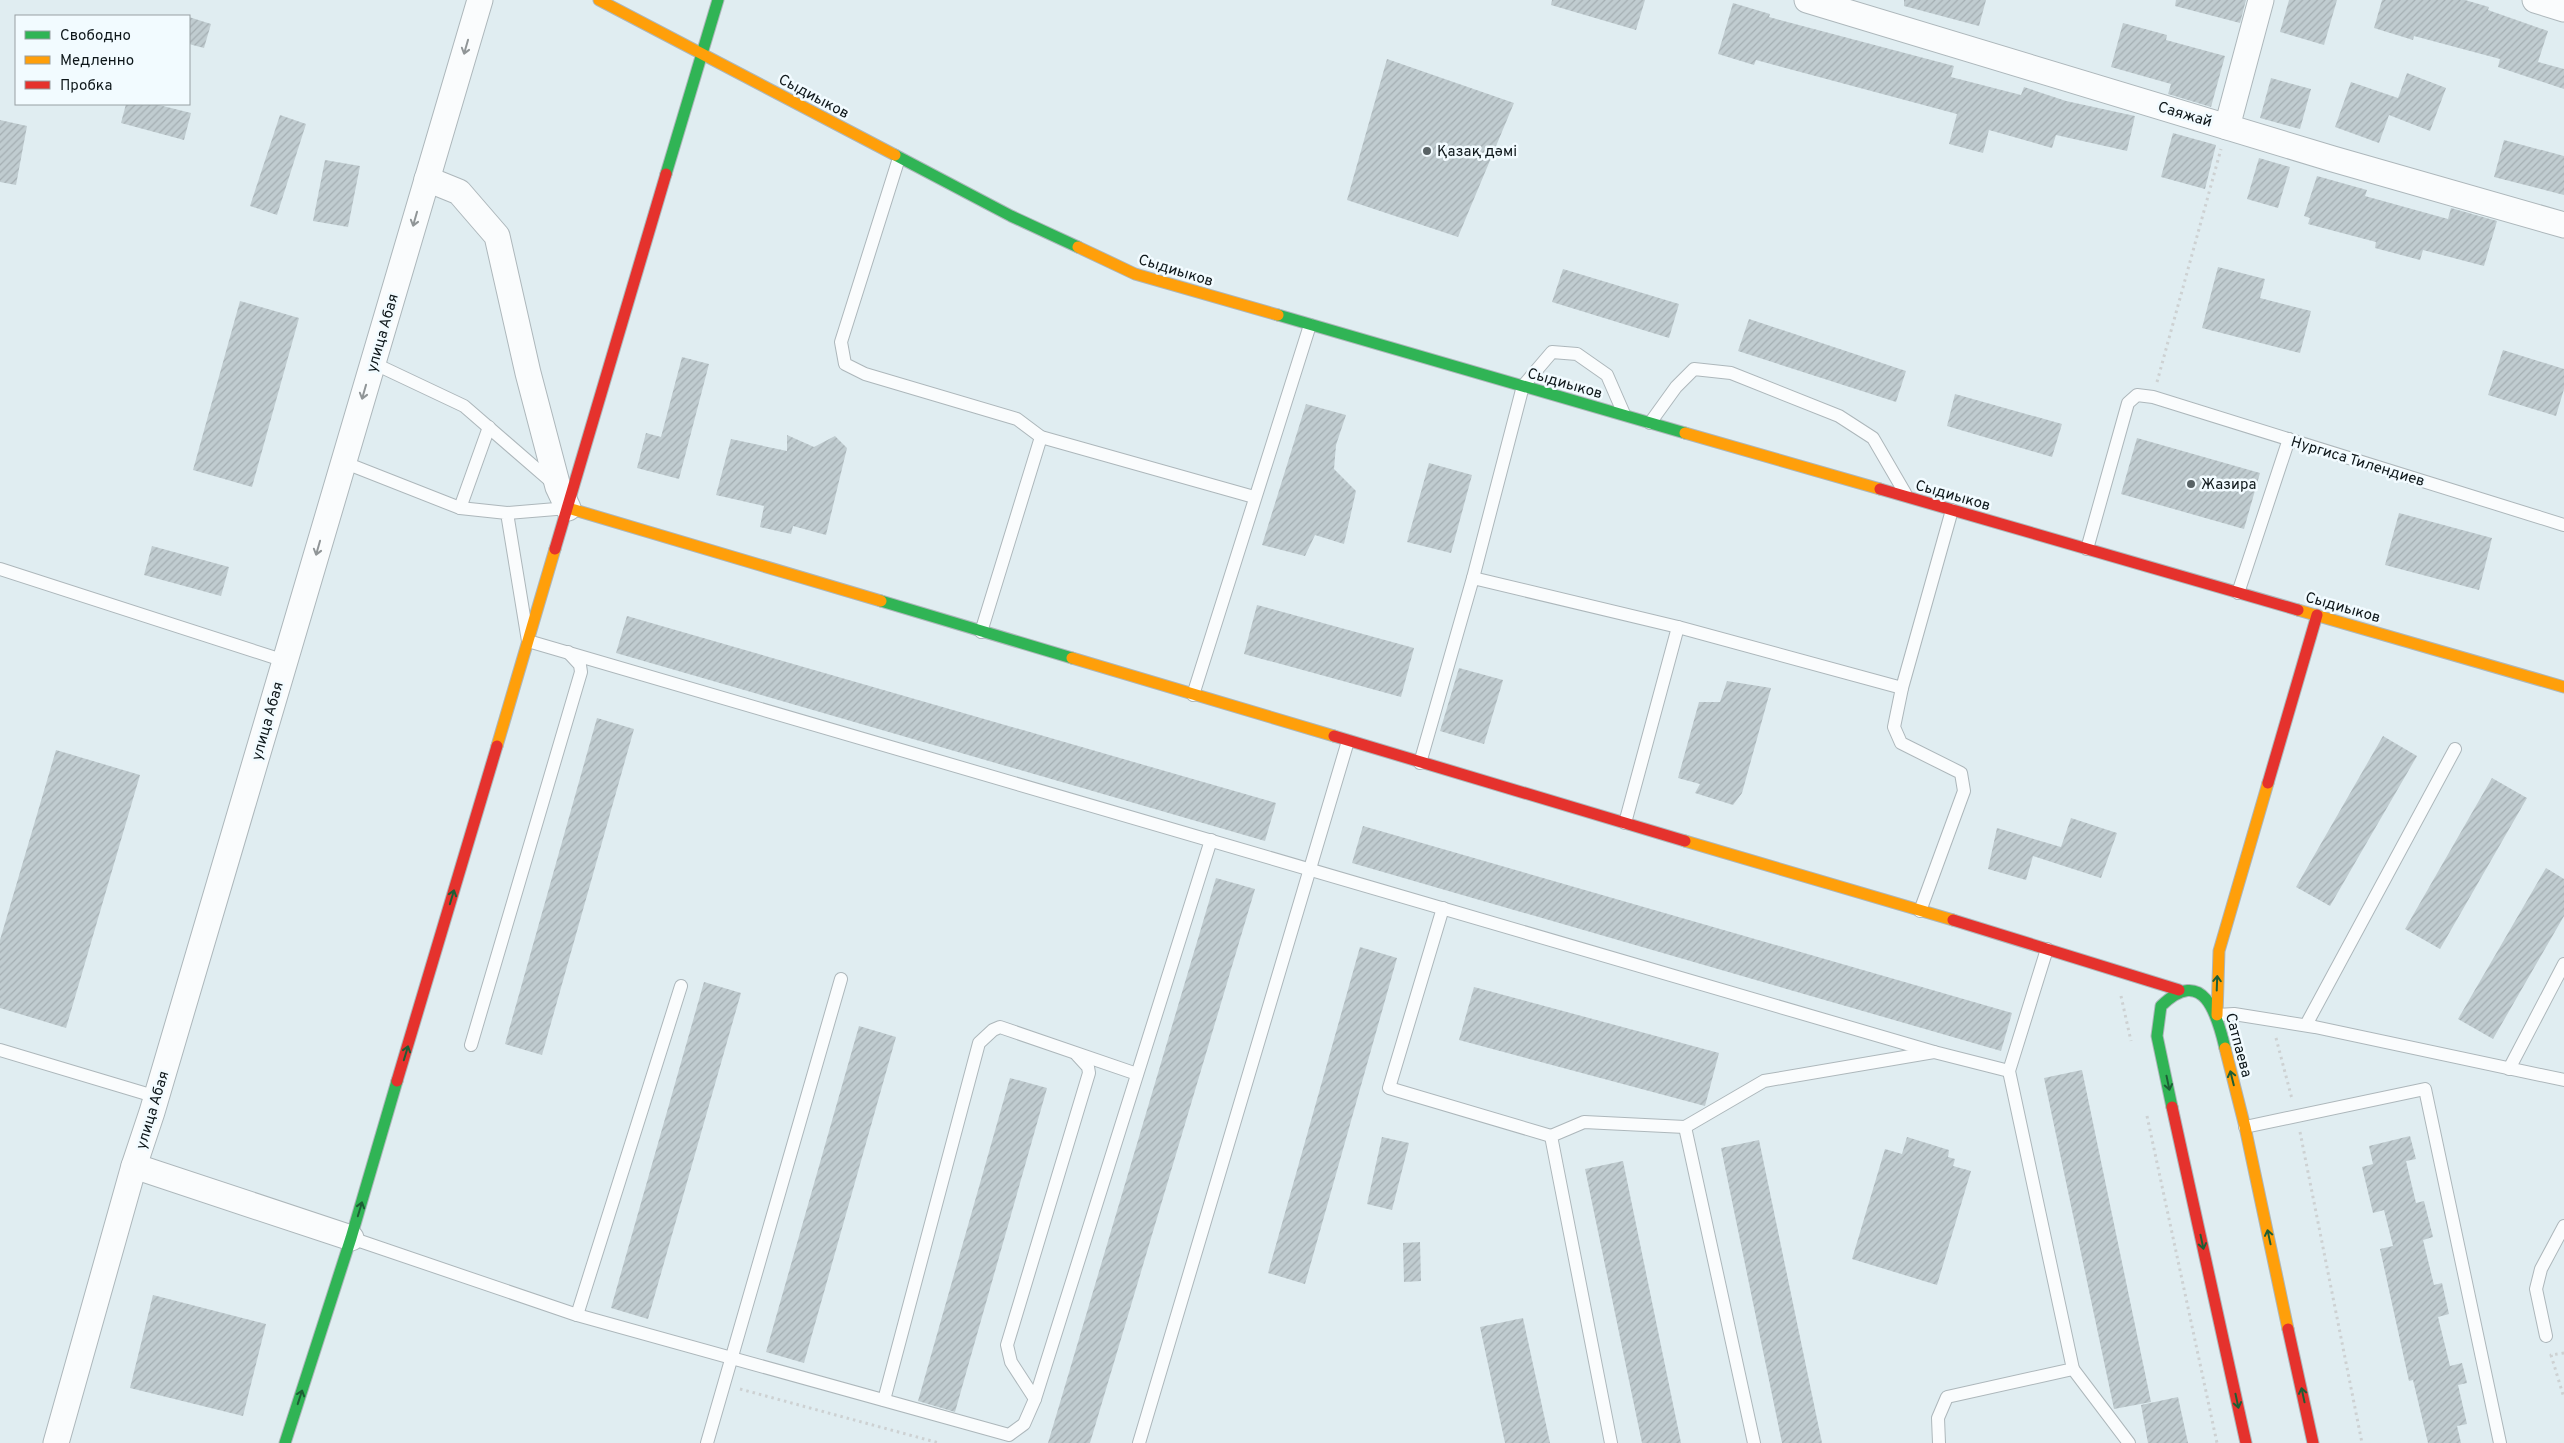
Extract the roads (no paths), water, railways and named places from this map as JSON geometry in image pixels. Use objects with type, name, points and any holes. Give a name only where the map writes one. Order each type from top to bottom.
[{"type":"street","name":"улица Абая","points":[[56,1443],[134,1166],[157,1097],[480,0]]},
{"type":"street","name":"Сыдиыков","points":[[599,0],[899,158],[1135,274],[2564,687]]},
{"type":"street","points":[[285,1443],[351,1238],[528,641],[563,498],[703,54],[718,0]]},
{"type":"street","name":"Саяжай","points":[[1807,0],[2227,127],[2564,225]]},
{"type":"street","points":[[2227,127],[2261,0]]},
{"type":"street","points":[[2535,0],[2564,9]]},
{"type":"street","points":[[427,179],[459,192],[497,236],[528,373],[563,498]]},
{"type":"street","name":"Сатпаева","points":[[563,498],[981,632],[2118,969],[2199,995],[2210,1004],[2217,1015],[2245,1127],[2313,1443]]},
{"type":"street","points":[[2217,1015],[2219,951],[2317,615]]},
{"type":"street","points":[[2207,968],[2219,951]]},
{"type":"street","points":[[2118,969],[2138,986],[2142,993]]},
{"type":"street","points":[[2157,1036],[2161,1006],[2198,980]]},
{"type":"street","points":[[2149,1006],[2246,1443]]},
{"type":"street","points":[[134,1166],[351,1238]]},
{"type":"lane","points":[[899,158],[841,342],[845,364],[864,374],[1016,419],[1042,437],[1254,497]]},
{"type":"lane","points":[[1193,695],[1254,497],[1310,325]]},
{"type":"lane","points":[[1420,763],[1473,578],[1522,386],[1552,352],[1577,354],[1607,375],[1625,416]]},
{"type":"lane","points":[[373,363],[464,406],[489,427],[563,498]]},
{"type":"lane","points":[[1650,423],[1676,387],[1694,369],[1731,372],[1840,416],[1873,438],[1907,498]]},
{"type":"lane","name":"Нургиса Тилендиев","points":[[2087,549],[2128,403],[2137,395],[2153,397],[2564,525]]},
{"type":"lane","points":[[460,508],[489,427]]},
{"type":"lane","points":[[981,632],[1042,437]]},
{"type":"lane","points":[[2238,593],[2289,439]]},
{"type":"lane","points":[[344,462],[460,508],[507,513],[563,498]]},
{"type":"lane","points":[[1920,911],[1964,791],[1961,772],[1901,744],[1894,727],[1902,688],[1952,510]]},
{"type":"lane","points":[[507,513],[528,641],[1934,1052],[2009,1072]]},
{"type":"lane","points":[[0,569],[285,661]]},
{"type":"lane","points":[[1473,578],[1678,627],[1902,688]]},
{"type":"lane","points":[[1624,824],[1678,627]]},
{"type":"lane","points":[[471,1045],[581,672],[580,665],[568,652]]},
{"type":"lane","points":[[1138,1443],[1348,741]]},
{"type":"lane","points":[[2306,1025],[2456,749]]},
{"type":"lane","points":[[351,1238],[577,1315],[1009,1435],[1024,1424],[1035,1399],[1211,840]]},
{"type":"lane","points":[[1443,908],[1389,1088],[1551,1136],[1584,1122],[1686,1127],[1764,1081],[1934,1052]]},
{"type":"lane","points":[[2047,949],[2009,1072],[2073,1369],[2129,1443]]},
{"type":"lane","points":[[2509,1069],[2564,964]]},
{"type":"lane","points":[[707,1443],[841,979]]},
{"type":"lane","points":[[577,1315],[681,986]]},
{"type":"lane","points":[[2217,1015],[2234,1014],[2306,1025],[2564,1080]]},
{"type":"lane","points":[[884,1400],[978,1043],[992,1030],[1000,1027],[1137,1074]]},
{"type":"lane","points":[[0,1050],[157,1097]]},
{"type":"lane","points":[[1035,1399],[1011,1362],[1007,1345],[1089,1073],[1088,1067],[1076,1053]]},
{"type":"lane","points":[[2245,1127],[2425,1089],[2500,1443]]},
{"type":"lane","points":[[1686,1127],[1754,1443]]},
{"type":"lane","points":[[1551,1136],[1611,1443]]},
{"type":"lane","points":[[2546,1336],[2536,1289],[2541,1269],[2564,1226]]},
{"type":"lane","points":[[1939,1443],[1938,1418],[1947,1397],[2073,1369]]},
{"type":"place","name":"Қазақ дәмі","points":[[1427,151]]},
{"type":"place","name":"Жазира","points":[[2191,484]]}]
